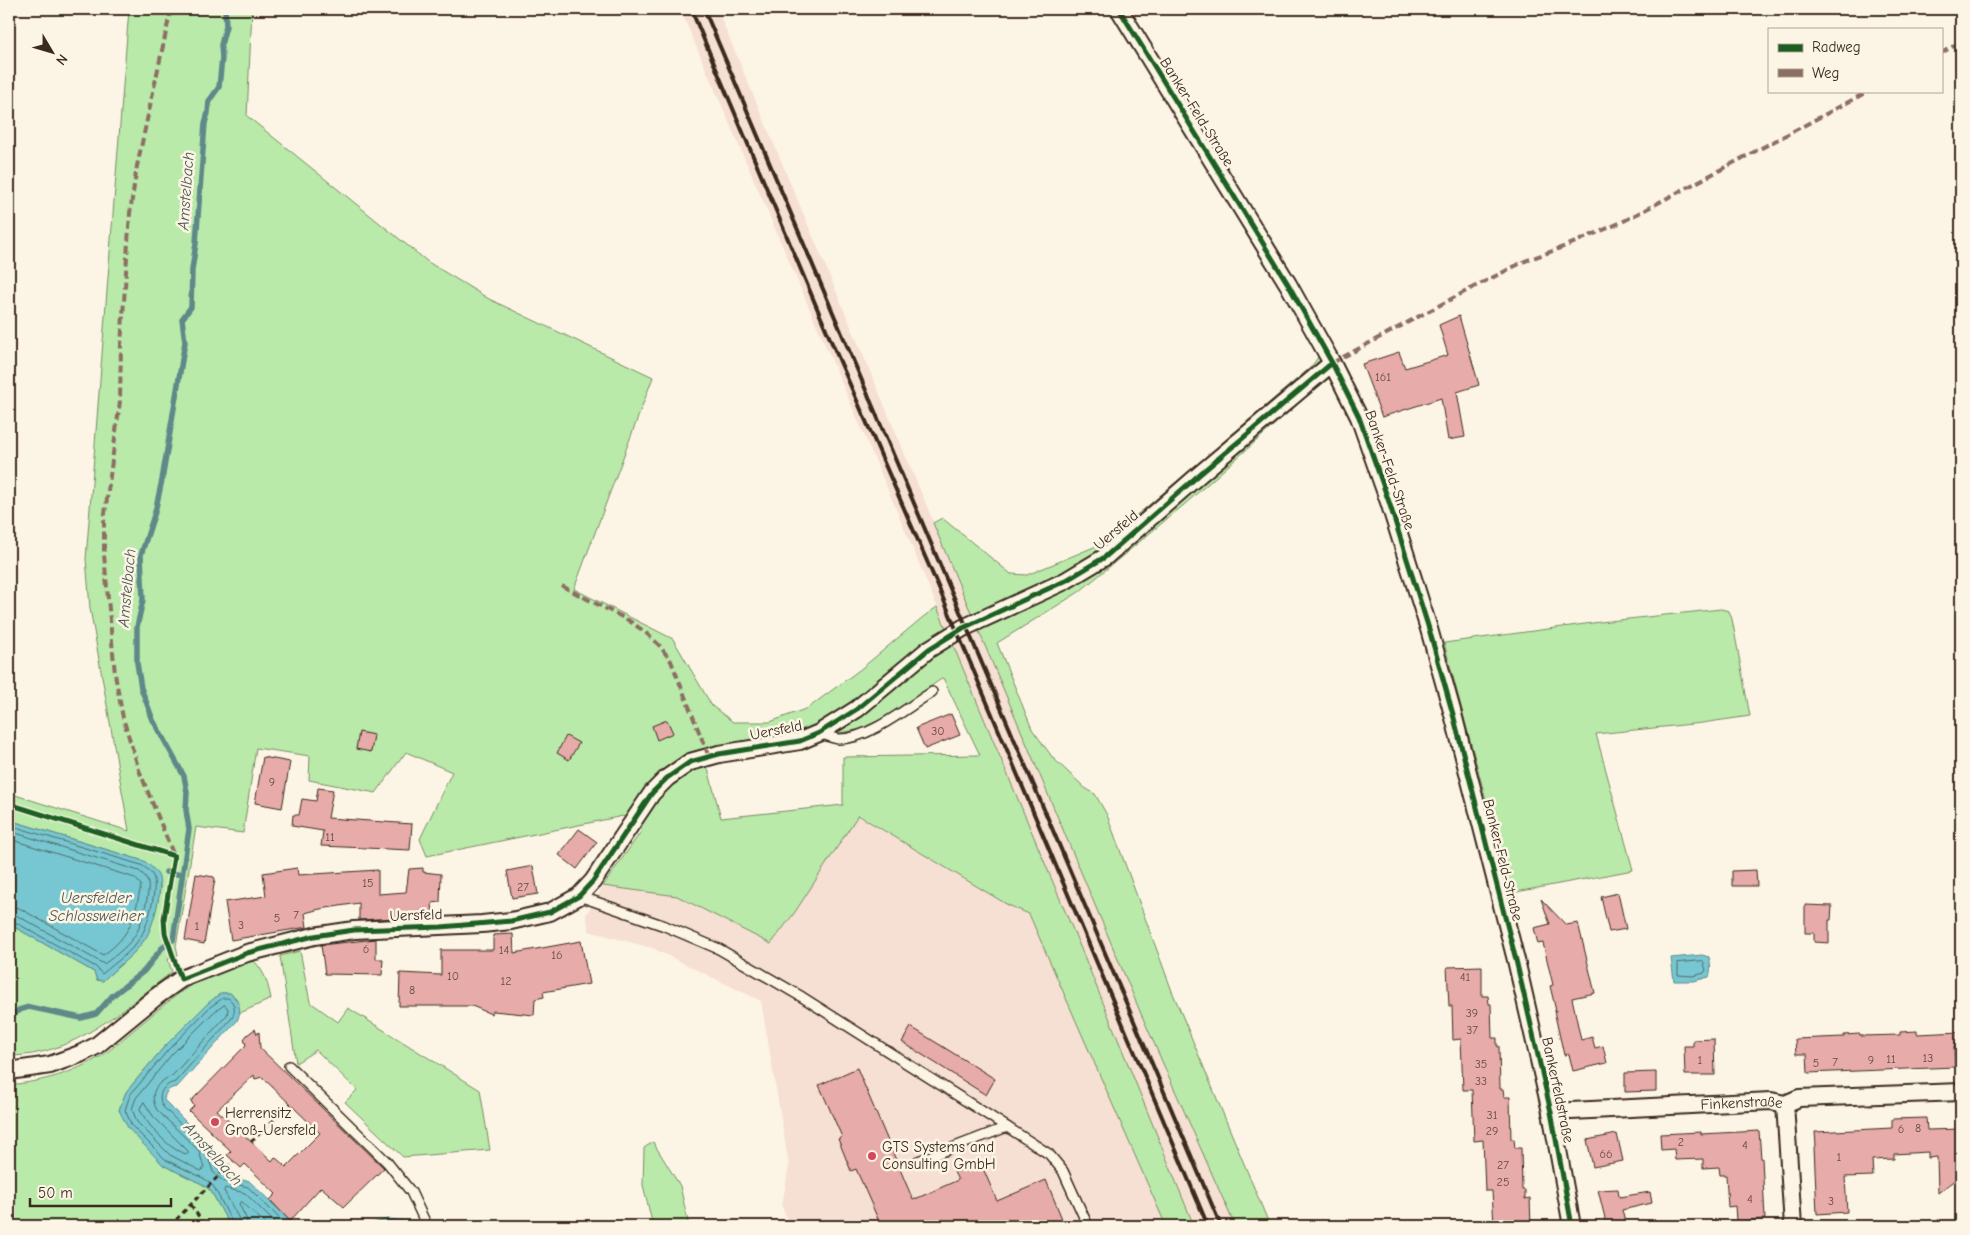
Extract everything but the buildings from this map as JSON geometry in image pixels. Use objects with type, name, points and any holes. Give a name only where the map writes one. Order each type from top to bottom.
[{"type":"street","name":"Banker-Feld-Straße","points":[[1119,9],[1288,284],[1332,363],[1359,417],[1389,502],[1429,629],[1454,718],[1516,960]]},
{"type":"street","name":"Uersfeld","points":[[9,1071],[50,1064],[88,1050],[96,1046],[157,996],[181,979],[247,953],[314,936],[354,930],[441,927],[511,921],[550,912],[578,896],[593,881],[652,794],[667,778],[684,766],[690,762],[719,754],[800,741],[819,733],[857,709],[929,649],[946,638],[963,628],[1065,581],[1105,557],[1332,363]]},
{"type":"street","name":"Bankerfeldstraße","points":[[1516,960],[1551,1112],[1572,1226]]},
{"type":"street","name":"Finkenstraße","points":[[1551,1112],[1771,1101],[1785,1104],[1799,1098],[1961,1092]]},
{"type":"street","points":[[1785,1104],[1793,1226]]},
{"type":"lane","points":[[819,733],[838,739],[856,736],[875,728],[932,692]]},
{"type":"lane","points":[[578,896],[665,926],[719,949],[802,997],[1049,1154],[1063,1171],[1088,1226]]},
{"type":"lane","points":[[289,1066],[387,1162],[412,1192],[427,1226]]},
{"type":"lane","points":[[918,1161],[1007,1127]]},
{"type":"path","points":[[9,804],[174,856],[164,919],[169,944]]},
{"type":"path","points":[[251,1142],[282,1112]]},
{"type":"path","points":[[170,1226],[233,1160]]},
{"type":"path","points":[[191,1205],[204,1226]]},
{"type":"shaded area","points":[[680,9],[717,9],[1142,1016],[1235,1226],[1194,1226],[1084,956],[897,511]]},
{"type":"shaded area","points":[[857,815],[1008,905],[1029,914],[1166,1226],[790,1226],[782,1206],[789,1165],[761,1001],[652,948],[589,931],[586,915],[603,886],[677,896],[771,944],[795,912]]},
{"type":"green space","points":[[129,9],[252,9],[247,116],[428,262],[489,299],[653,377],[574,589],[673,639],[712,706],[733,722],[770,722],[808,708],[862,668],[937,607],[1084,956],[1194,1226],[1166,1226],[1029,914],[1008,905],[858,815],[795,912],[771,944],[677,896],[603,886],[642,830],[623,816],[427,856],[420,839],[452,772],[406,752],[376,793],[309,780],[310,756],[256,748],[243,833],[196,827],[176,946],[178,955],[168,959],[172,972],[116,1015],[76,1039],[55,1048],[33,1054],[9,1056],[9,924],[94,972],[97,980],[103,981],[136,951],[145,939],[158,902],[159,879],[154,870],[144,861],[9,820],[9,793],[129,831],[90,608],[86,559]],"holes":[[[943,678],[980,755],[843,757],[843,805],[721,818],[707,765],[806,749],[834,734],[861,729],[881,720]]]},
{"type":"green space","points":[[1319,356],[1332,377],[1324,381],[1185,504],[1079,592],[997,643],[1032,729],[1053,758],[1085,788],[1095,794],[1107,815],[1172,991],[1270,1226],[1235,1226],[1142,1016],[933,523],[942,518],[1011,574],[1027,575],[1094,547],[1143,510],[1311,367]]},
{"type":"green space","points":[[1721,609],[1729,611],[1732,619],[1750,716],[1596,734],[1633,870],[1511,893],[1444,643],[1600,622]]},
{"type":"green space","points":[[300,951],[310,1002],[338,1022],[348,1008],[480,1090],[490,1150],[403,1157],[345,1102],[357,1090],[316,1050],[296,1063],[280,956]]},
{"type":"green space","points":[[254,961],[266,979],[271,999],[240,1013],[236,998],[230,993],[221,993],[207,1004],[164,1047],[126,1092],[119,1110],[163,1165],[202,1184],[211,1191],[230,1226],[9,1226],[9,1085],[58,1076],[91,1062],[110,1050],[157,1010],[204,978],[237,964]]},
{"type":"green space","points":[[653,1142],[680,1186],[689,1226],[653,1226],[643,1185],[644,1148]]},
{"type":"water","name":"Uersfelder Schlossweiher","points":[[9,820],[144,861],[157,873],[160,889],[159,898],[148,934],[136,951],[103,981],[97,980],[94,972],[9,924]]},
{"type":"water","points":[[1702,955],[1709,957],[1709,977],[1694,981],[1674,981],[1671,958]]},
{"type":"water","points":[[221,993],[230,993],[238,1002],[240,1009],[237,1021],[177,1087],[168,1090],[164,1100],[211,1147],[216,1168],[224,1176],[248,1180],[296,1226],[230,1226],[211,1191],[202,1184],[163,1165],[128,1128],[119,1110],[126,1092],[164,1047],[207,1004]]},
{"type":"water","points":[[389,1219],[405,1221],[413,1226],[361,1226]]},
{"type":"waterway","name":"Amstelbach","points":[[9,1018],[19,1010],[29,1007],[81,1018],[96,1014],[112,996],[144,971],[162,948],[173,940],[189,829],[186,810],[187,792],[184,776],[153,720],[141,688],[137,663],[137,627],[143,600],[141,555],[155,512],[162,480],[185,342],[182,319],[191,307],[192,270],[196,243],[205,123],[209,101],[219,87],[222,58],[221,45],[226,26],[225,9]]},
{"type":"waterway","points":[[166,872],[182,875]]},
{"type":"railway","points":[[691,9],[828,334],[940,591],[1208,1226]]},
{"type":"railway","points":[[704,9],[1221,1226]]},
{"type":"marked path","points":[[171,9],[137,166],[130,213],[121,345],[120,401],[104,521],[104,555],[115,674],[123,718],[139,770],[174,856]]},
{"type":"marked path","points":[[1942,52],[1961,42]]},
{"type":"marked path","points":[[1332,363],[1525,261],[1622,222],[1867,92]]},
{"type":"marked path","points":[[562,586],[628,620],[659,645],[671,661],[709,757]]},
{"type":"cycle path","points":[[1119,9],[1288,284],[1332,363],[1359,417],[1389,502],[1429,629],[1454,718],[1516,960],[1551,1112],[1572,1226]]},
{"type":"cycle path","points":[[9,804],[174,856],[164,919],[165,933],[181,979],[247,953],[314,936],[354,930],[441,927],[511,921],[550,912],[579,896],[593,881],[652,793],[667,778],[690,762],[719,754],[800,741],[819,733],[857,709],[929,649],[963,628],[1065,581],[1105,557],[1332,363]]},
{"type":"place","name":"Herrensitz Groß-Uersfeld","points":[[215,1122]]},
{"type":"place","name":"GTS Systems and Consulting GmbH","points":[[872,1156]]}]
